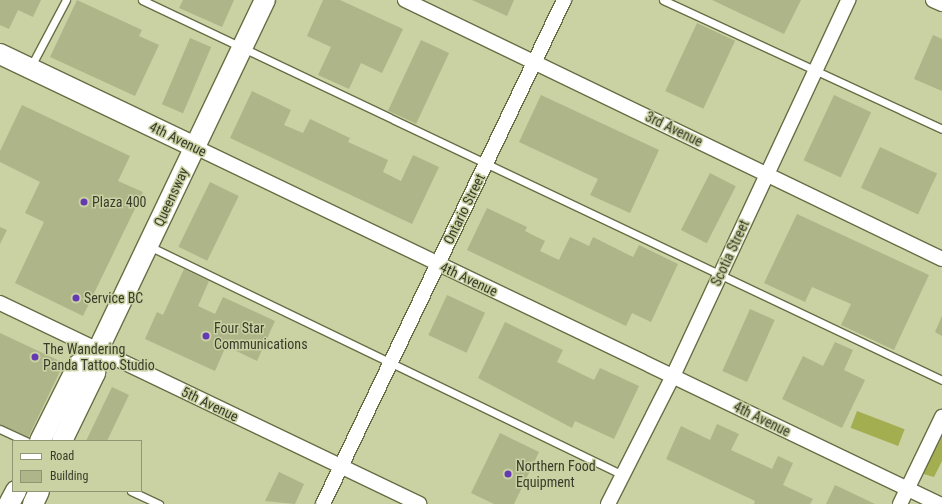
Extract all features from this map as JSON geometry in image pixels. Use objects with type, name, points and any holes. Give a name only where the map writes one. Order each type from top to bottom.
[{"type":"main road","name":"Queensway","points":[[62,440],[95,373],[98,350],[265,0]]},
{"type":"main road","name":"4th Avenue","points":[[0,54],[195,147]]},
{"type":"main road","name":"Queensway","points":[[40,440],[78,365],[98,350]]},
{"type":"main road","points":[[9,504],[15,492]]},
{"type":"main road","points":[[33,504],[39,492]]},
{"type":"street","name":"3rd Avenue","points":[[405,0],[942,259]]},
{"type":"street","name":"Ontario Street","points":[[323,504],[390,361],[564,0]]},
{"type":"street","name":"Scotia Street","points":[[608,504],[672,376],[848,0]]},
{"type":"street","points":[[933,0],[942,4]]},
{"type":"street","name":"4th Avenue","points":[[195,147],[939,504]]},
{"type":"street","name":"5th Avenue","points":[[0,303],[419,504]]},
{"type":"street","points":[[900,504],[942,417]]},
{"type":"lane","points":[[30,68],[66,0]]},
{"type":"lane","points":[[142,0],[942,380]]},
{"type":"lane","points":[[663,0],[942,129]]},
{"type":"lane","points":[[148,246],[390,361],[623,475]]},
{"type":"lane","points":[[0,429],[24,440]]},
{"type":"lane","points":[[134,492],[159,504]]},
{"type":"green space","points":[[857,411],[905,429],[898,446],[851,428]]},
{"type":"green space","points":[[942,427],[942,461],[934,477],[920,473]]},
{"type":"building","points":[[0,0],[41,0],[33,17],[18,10],[9,29],[0,25]]},
{"type":"building","points":[[77,0],[142,30],[139,36],[159,45],[135,96],[50,57]]},
{"type":"building","points":[[183,0],[234,0],[222,27],[179,8]]},
{"type":"building","points":[[323,0],[340,0],[403,29],[382,73],[361,63],[349,89],[318,75],[331,47],[307,36]]},
{"type":"building","points":[[472,0],[514,0],[507,16]]},
{"type":"building","points":[[712,0],[801,0],[784,34]]},
{"type":"building","points":[[697,23],[735,41],[703,109],[665,91]]},
{"type":"building","points":[[933,35],[942,39],[942,91],[914,79]]},
{"type":"building","points":[[190,38],[211,47],[183,113],[162,104]]},
{"type":"building","points":[[421,40],[449,53],[416,124],[388,111]]},
{"type":"building","points":[[252,91],[291,110],[284,125],[303,133],[310,119],[350,138],[348,142],[388,160],[383,172],[401,181],[413,155],[439,167],[412,224],[230,138]]},
{"type":"building","points":[[541,95],[659,150],[630,213],[590,195],[598,179],[519,142]]},
{"type":"building","points":[[834,95],[871,112],[841,178],[804,160]]},
{"type":"building","name":"Plaza 400","points":[[22,105],[130,156],[118,181],[143,192],[83,316],[15,283],[44,222],[25,213],[40,182],[0,162],[0,151]]},
{"type":"building","points":[[880,147],[937,174],[918,214],[861,188]]},
{"type":"building","points":[[710,173],[736,186],[707,243],[681,230]]},
{"type":"building","points":[[210,182],[239,196],[207,261],[178,247]]},
{"type":"building","points":[[487,208],[527,227],[525,231],[545,241],[540,251],[559,260],[570,237],[589,246],[593,237],[633,257],[639,245],[678,264],[651,322],[632,313],[626,326],[467,250]]},
{"type":"building","points":[[797,214],[929,275],[894,350],[841,325],[851,304],[812,287],[805,302],[764,283]]},
{"type":"building","points":[[0,227],[7,230],[0,244]]},
{"type":"building","points":[[184,269],[209,281],[198,306],[215,314],[223,297],[275,321],[257,361],[226,346],[215,371],[145,339],[157,312],[163,315]]},
{"type":"building","points":[[447,295],[485,313],[466,353],[428,335]]},
{"type":"building","points":[[750,309],[775,320],[747,382],[722,371]]},
{"type":"building","points":[[942,316],[942,336],[935,332]]},
{"type":"building","points":[[505,322],[563,350],[557,362],[594,380],[600,368],[639,386],[614,439],[575,421],[572,428],[478,378]]},
{"type":"building","points":[[0,333],[64,363],[27,440],[0,427]]},
{"type":"building","points":[[835,342],[853,350],[844,370],[865,380],[842,428],[782,399],[803,356],[823,366]]},
{"type":"building","points":[[112,387],[129,395],[107,440],[86,440]]},
{"type":"building","points":[[717,424],[739,434],[731,450],[772,469],[778,456],[793,463],[783,485],[813,499],[810,504],[754,504],[755,501],[666,459],[681,426],[710,440]]},
{"type":"building","points":[[500,433],[539,452],[514,504],[494,504],[471,493]]},
{"type":"building","points":[[279,472],[304,484],[295,504],[265,501]]},
{"type":"building","points":[[835,485],[875,504],[826,504]]},
{"type":"place","name":"Plaza 400","points":[[84,202]]},
{"type":"place","name":"Service BC","points":[[76,298]]},
{"type":"place","name":"Four Star Communications","points":[[206,336]]},
{"type":"place","name":"The Wandering Panda Tattoo Studio","points":[[35,357]]},
{"type":"place","name":"Northern Food Equipment","points":[[508,474]]}]
